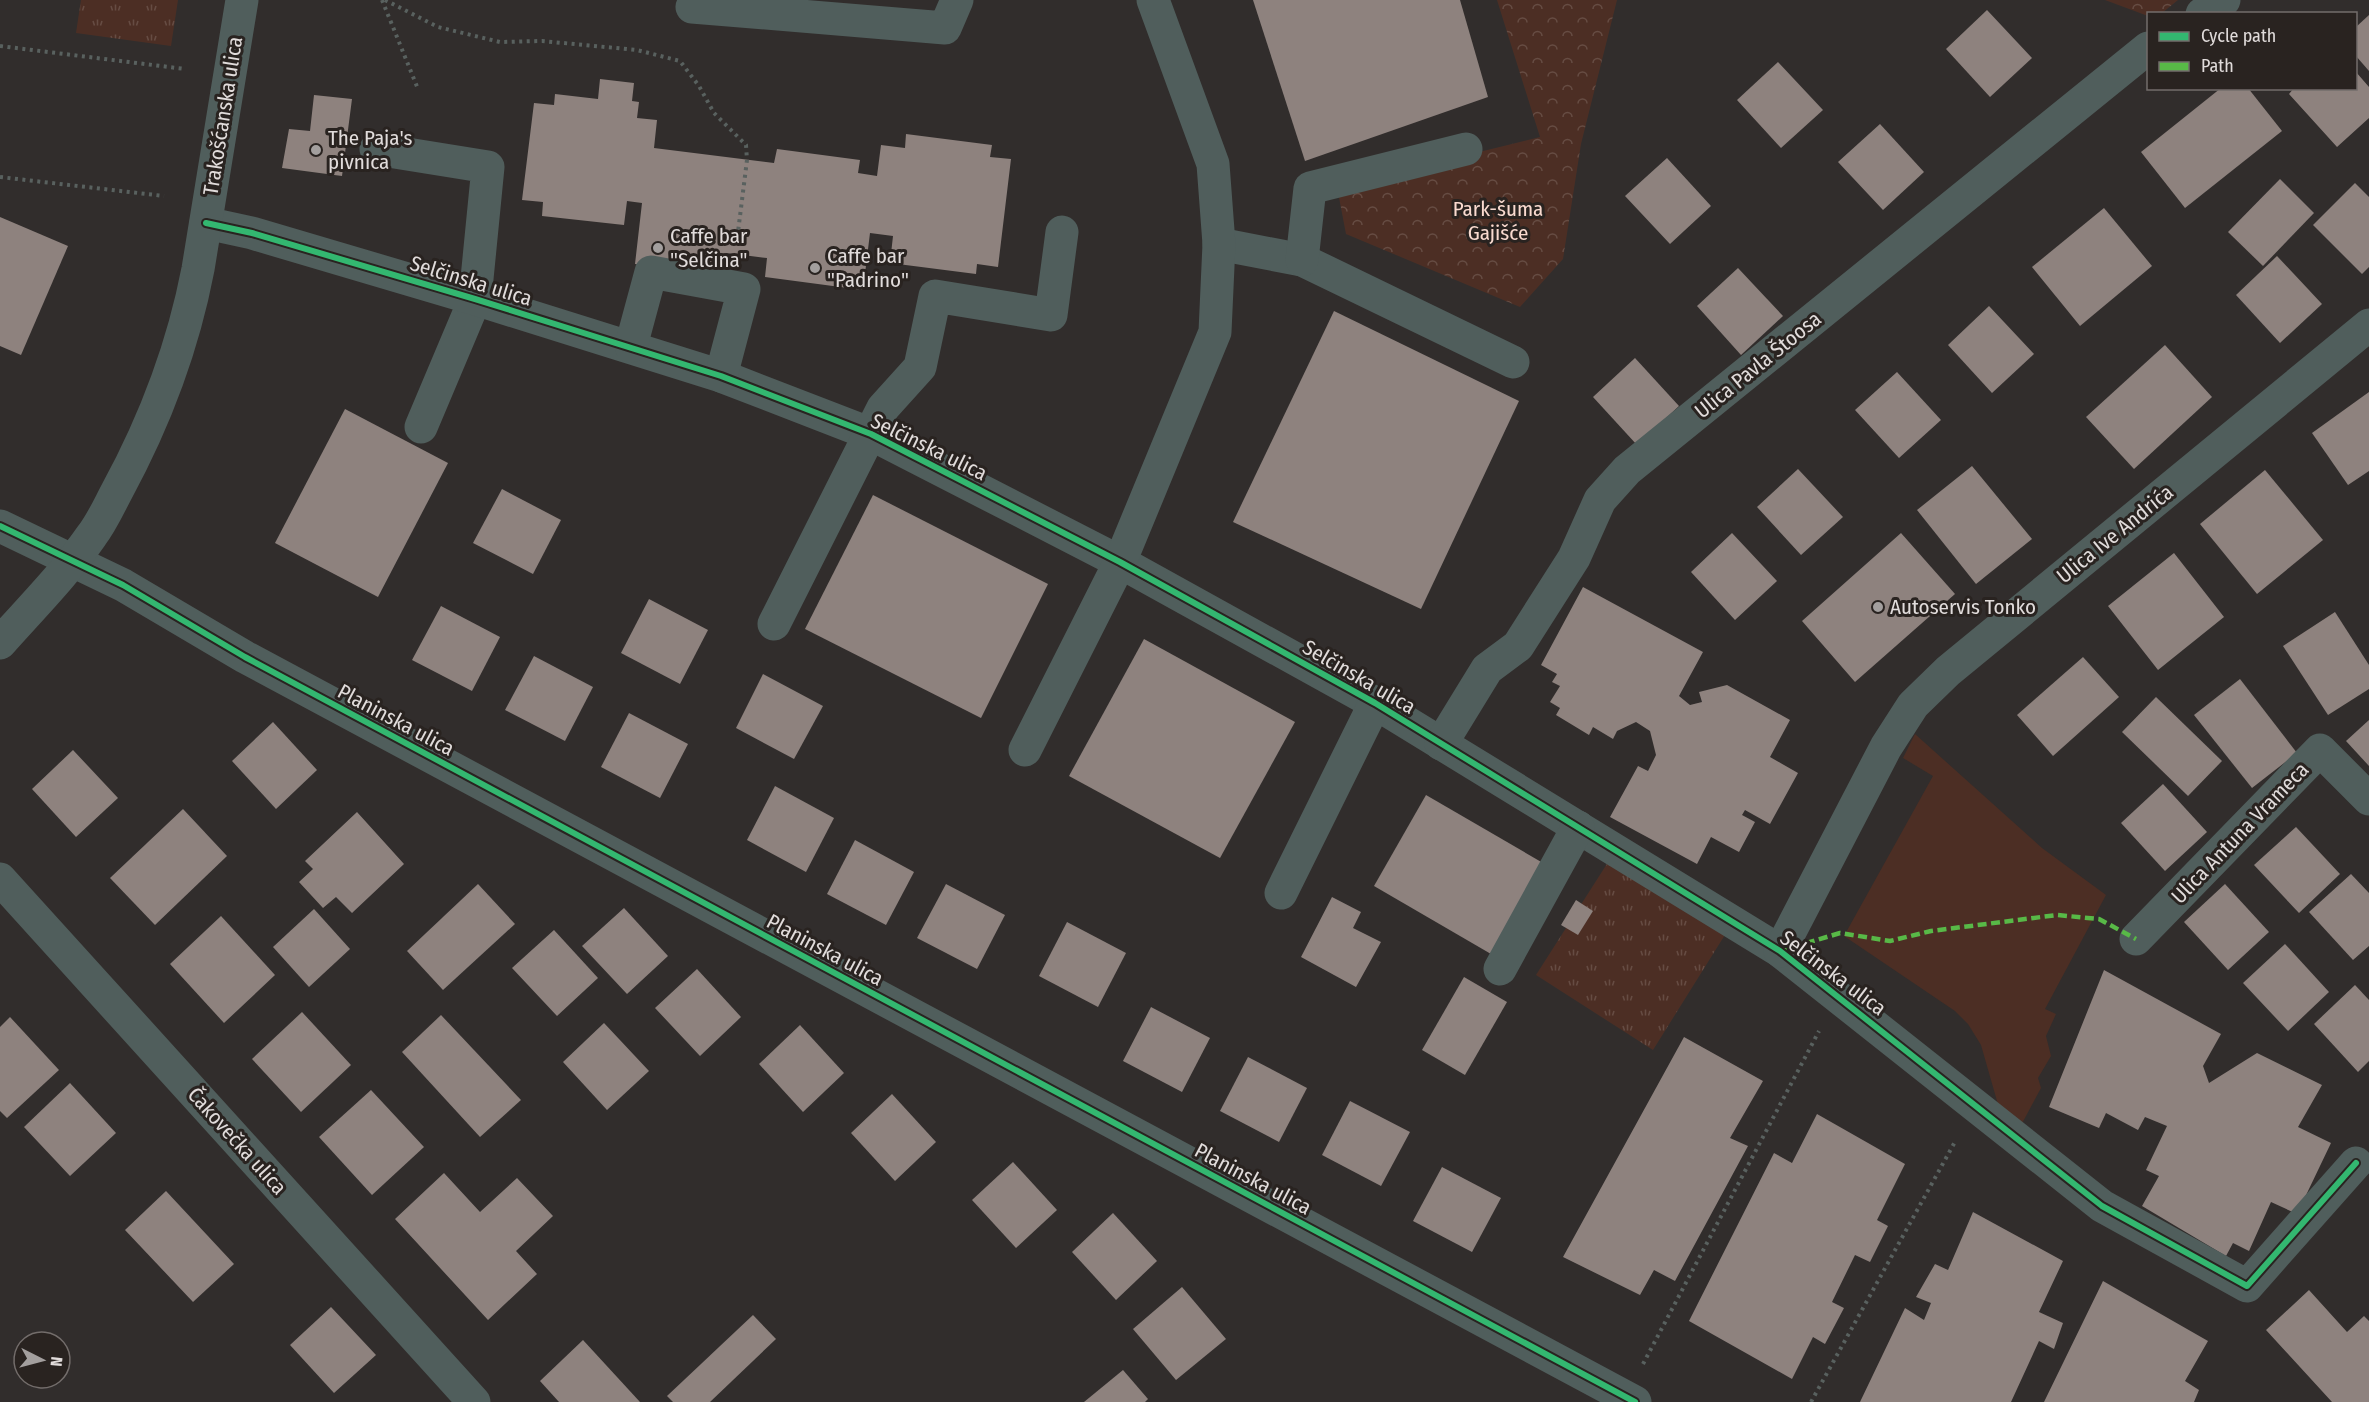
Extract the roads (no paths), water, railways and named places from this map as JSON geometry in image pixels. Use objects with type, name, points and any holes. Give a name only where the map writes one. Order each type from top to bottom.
[{"type":"street","name":"Trakošćanska ulica","points":[[0,643],[73,562],[94,533],[134,460],[175,362],[190,309],[206,223],[242,0]]},
{"type":"street","points":[[692,7],[945,28],[957,0]]},
{"type":"street","points":[[1025,750],[1120,562],[1215,332],[1219,244],[1213,164],[1153,0]]},
{"type":"street","points":[[2205,12],[2224,0]]},
{"type":"street","name":"Ulica Pavla Štoosa","points":[[1441,744],[1487,669],[1518,646],[1574,558],[1600,500],[1627,470],[2147,49]]},
{"type":"street","points":[[376,149],[488,167],[475,299],[421,427]]},
{"type":"street","points":[[1302,260],[1310,188],[1466,150]]},
{"type":"street","name":"Selčinska ulica","points":[[206,223],[252,233],[475,299],[722,376],[871,434],[1120,562],[1375,703],[1780,951],[2102,1206],[2247,1286],[2356,1163]]},
{"type":"street","points":[[774,624],[882,408],[920,367],[935,296],[1051,315],[1062,232]]},
{"type":"street","points":[[1219,244],[1302,260],[1513,362]]},
{"type":"street","points":[[631,346],[651,272],[744,289],[722,376]]},
{"type":"street","name":"Ulica Ive Andrića","points":[[1780,951],[1886,747],[1913,705],[1957,663],[2369,325]]},
{"type":"street","name":"Planinska ulica","points":[[0,526],[123,585],[255,663],[1630,1399]]},
{"type":"street","points":[[1281,893],[1375,703]]},
{"type":"street","name":"Ulica Antuna Vrameca","points":[[2136,939],[2320,750],[2369,799]]},
{"type":"street","points":[[1500,969],[1578,827]]},
{"type":"street","name":"Čakovečka ulica","points":[[0,879],[474,1402]]},
{"type":"place","name":"The Paja's pivnica","points":[[316,150]]},
{"type":"place","name":"Caffe bar \"Selčina\"","points":[[658,248]]},
{"type":"place","name":"Caffe bar \"Padrino\"","points":[[815,268]]},
{"type":"place","name":"Autoservis Tonko","points":[[1878,607]]},
{"type":"park label","name":"Park-šuma Gajišće","points":[[1498,221]]}]
